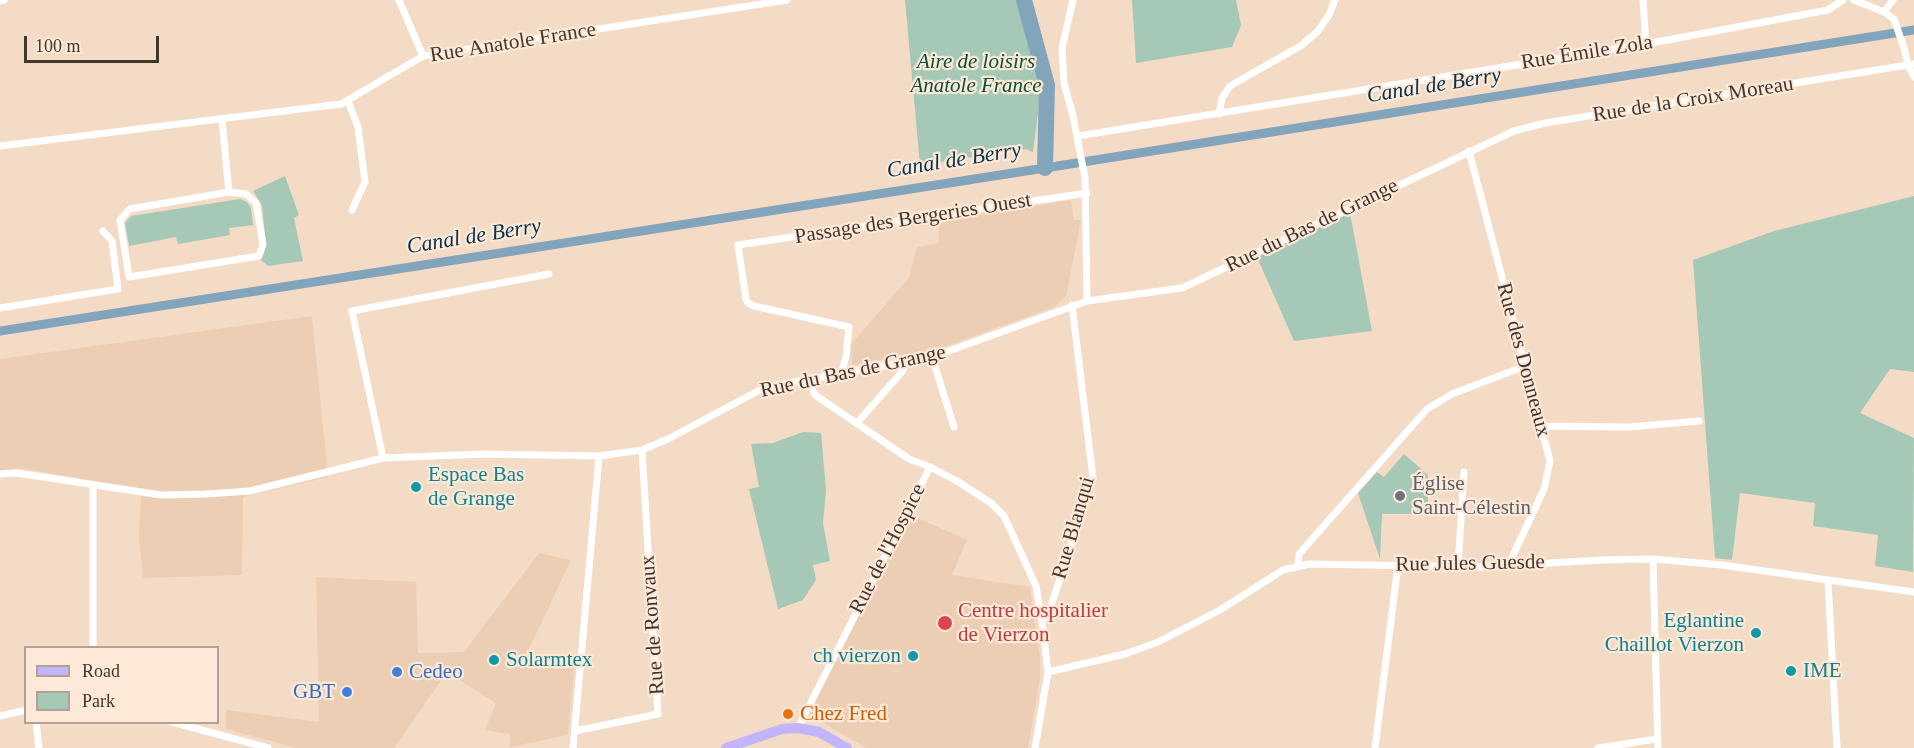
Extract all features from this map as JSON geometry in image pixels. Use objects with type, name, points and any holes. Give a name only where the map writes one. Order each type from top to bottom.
[{"type":"main road","points":[[726,748],[782,729],[798,728],[819,732],[847,748]]},
{"type":"street","points":[[399,0],[423,56]]},
{"type":"street","name":"Rue Anatole France","points":[[0,146],[341,105],[423,56],[787,0]]},
{"type":"street","points":[[1073,0],[1062,48],[1064,83],[1078,136],[1087,193],[1087,301]]},
{"type":"street","points":[[1219,114],[1222,98],[1230,86],[1302,45],[1318,31],[1329,15],[1335,0]]},
{"type":"street","points":[[1643,0],[1646,44]]},
{"type":"street","name":"Rue Émile Zola","points":[[1078,136],[1646,44],[1828,10],[1843,0]]},
{"type":"street","points":[[1854,0],[1884,12],[1894,19],[1914,77]]},
{"type":"street","points":[[1884,12],[1893,0]]},
{"type":"street","name":"Rue de la Croix Moreau","points":[[1468,151],[1514,131],[1545,123],[1911,65]]},
{"type":"street","points":[[348,101],[358,127],[365,182],[352,210]]},
{"type":"street","points":[[222,120],[229,192]]},
{"type":"street","name":"Rue du Bas de Grange","points":[[0,474],[17,473],[161,495],[250,491],[383,458],[483,454],[599,456],[642,450],[772,386],[932,357],[1087,301],[1182,288],[1468,151]]},
{"type":"street","name":"Rue des Donneaux","points":[[1468,151],[1550,461],[1544,489],[1509,564]]},
{"type":"street","points":[[229,192],[246,194],[256,203],[263,244],[259,256],[129,277],[120,220],[130,209],[229,192]]},
{"type":"street","name":"Passage des Bergeries Ouest","points":[[842,372],[849,327],[748,303],[738,245],[1087,193]]},
{"type":"street","points":[[0,308],[118,289],[112,241],[103,231]]},
{"type":"street","points":[[383,458],[352,311],[549,274]]},
{"type":"street","name":"Rue Blanqui","points":[[1042,622],[1051,606],[1093,478],[1072,305]]},
{"type":"street","points":[[932,357],[954,427]]},
{"type":"street","points":[[857,423],[901,373],[904,361]]},
{"type":"street","points":[[1298,565],[1299,554],[1427,409],[1452,394],[1525,366]]},
{"type":"street","points":[[808,378],[815,395],[909,459],[957,481],[991,503],[1004,516],[1036,586],[1042,622],[1048,672],[1035,748]]},
{"type":"street","points":[[1541,426],[1629,427],[1699,421]]},
{"type":"street","name":"Rue de Ronvaux","points":[[575,730],[658,714],[642,450]]},
{"type":"street","points":[[573,748],[599,456]]},
{"type":"street","name":"Rue de l'Hospice","points":[[798,728],[930,467]]},
{"type":"street","points":[[1458,566],[1464,472]]},
{"type":"street","points":[[93,484],[93,646]]},
{"type":"street","points":[[1653,559],[1658,748]]},
{"type":"street","name":"Rue Jules Guesde","points":[[1048,672],[1125,654],[1158,642],[1220,610],[1283,570],[1298,565],[1483,567],[1653,559],[1722,565],[1914,592]]},
{"type":"street","points":[[1375,748],[1398,566]]},
{"type":"street","points":[[1828,581],[1837,748]]},
{"type":"street","points":[[0,716],[24,710]]},
{"type":"street","points":[[36,724],[39,748]]},
{"type":"street","points":[[176,724],[268,748]]},
{"type":"street","points":[[1598,748],[1657,739]]},
{"type":"shaded area","points":[[1071,200],[1074,220],[1081,220],[1066,296],[1054,307],[938,349],[852,365],[851,344],[909,278],[917,247],[939,243],[938,222]]},
{"type":"shaded area","points":[[312,316],[328,477],[243,497],[242,575],[143,578],[139,537],[141,489],[20,468],[0,470],[0,359]]},
{"type":"shaded area","name":"Centre hospitalier de Vierzon","points":[[911,515],[967,540],[952,575],[1030,587],[1040,659],[1040,678],[1028,748],[866,748],[808,714]]},
{"type":"shaded area","points":[[539,553],[571,560],[522,664],[574,668],[568,735],[510,747],[510,734],[485,730],[496,703],[447,672],[394,748],[297,748],[226,729],[226,710],[319,722],[316,577],[416,582],[418,653],[464,652]]},
{"type":"green space","name":"Aire de loisirs Anatole France","points":[[905,0],[1018,0],[1041,64],[1033,152],[1026,149],[920,165]]},
{"type":"green space","points":[[1132,0],[1236,0],[1241,25],[1232,47],[1136,63]]},
{"type":"green space","points":[[285,176],[299,215],[294,218],[303,261],[268,266],[261,260],[266,246],[262,205],[253,191]]},
{"type":"green space","points":[[1914,196],[1914,372],[1890,369],[1860,413],[1914,438],[1913,572],[1875,566],[1878,535],[1813,526],[1815,503],[1740,493],[1732,560],[1715,558],[1693,260],[1774,231]]},
{"type":"green space","points":[[240,199],[247,202],[251,208],[253,225],[229,228],[230,235],[178,244],[176,237],[129,246],[125,223],[131,216]]},
{"type":"green space","points":[[1350,213],[1372,331],[1294,341],[1257,257]]},
{"type":"green space","points":[[803,432],[821,433],[826,490],[823,523],[830,561],[813,565],[816,580],[803,600],[778,609],[749,489],[759,487],[751,444],[773,443]]},
{"type":"green space","points":[[1404,454],[1428,475],[1428,514],[1382,514],[1380,559],[1358,493],[1377,472],[1384,477]]},
{"type":"waterway","points":[[1024,0],[1047,85],[1045,168]]},
{"type":"waterway","name":"Canal de Berry","points":[[0,331],[1914,30]]},
{"type":"place","name":"Espace Bas de Grange","points":[[416,487]]},
{"type":"place","name":"Église Saint-Célestin","points":[[1400,496]]},
{"type":"place","name":"Centre hospitalier de Vierzon","points":[[945,623]]},
{"type":"place","name":"Eglantine Chaillot Vierzon","points":[[1756,633]]},
{"type":"place","name":"ch vierzon","points":[[913,656]]},
{"type":"place","name":"Solarmtex","points":[[494,660]]},
{"type":"place","name":"IME","points":[[1791,671]]},
{"type":"place","name":"Cedeo","points":[[397,672]]},
{"type":"place","name":"GBT","points":[[347,692]]},
{"type":"place","name":"Chez Fred","points":[[788,714]]}]
